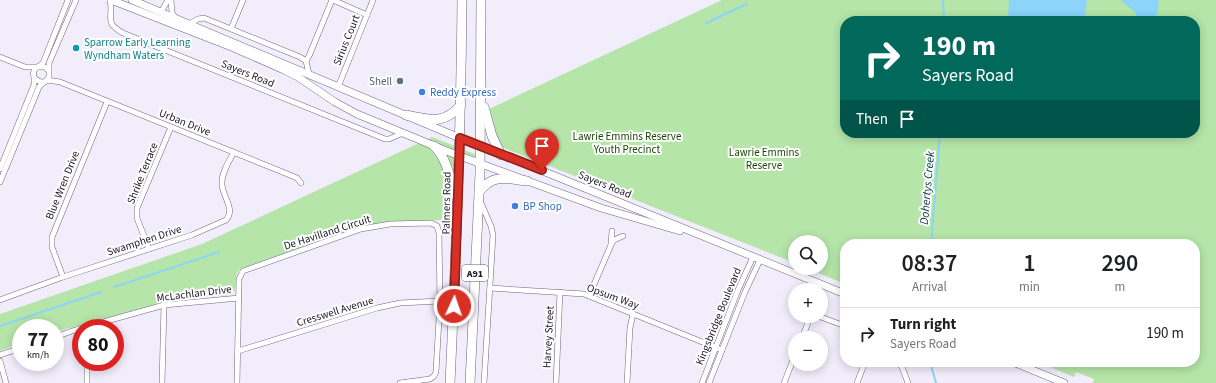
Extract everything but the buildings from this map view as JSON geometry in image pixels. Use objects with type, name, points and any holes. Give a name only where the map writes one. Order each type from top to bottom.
[{"type":"highway","name":"Palmers Road","points":[[450,383],[458,202],[462,0]]},
{"type":"highway","name":"A91","points":[[470,383],[481,147],[481,0]]},
{"type":"highway","points":[[481,96],[492,136],[501,155]]},
{"type":"highway","points":[[406,116],[439,120],[448,118],[461,106]]},
{"type":"highway","points":[[434,146],[442,156],[458,202]]},
{"type":"highway","points":[[479,195],[486,184],[495,179],[503,178],[527,182]]},
{"type":"main road","name":"Sayers Road","points":[[110,0],[175,18],[481,147],[840,292]]},
{"type":"main road","name":"Sayers Road","points":[[132,0],[160,15],[298,77],[335,102],[357,114],[434,146],[527,182],[607,210],[716,242]]},
{"type":"main road","points":[[1025,367],[1064,383]]},
{"type":"street","points":[[0,169],[32,91],[34,71],[44,61],[68,0]]},
{"type":"street","points":[[0,182],[39,87],[50,76],[49,62],[76,0]]},
{"type":"street","name":"Sayers Road","points":[[110,0],[110,22],[113,28],[123,33],[385,139],[389,139],[403,133]]},
{"type":"street","points":[[160,15],[168,0]]},
{"type":"street","points":[[171,0],[171,8],[175,18]]},
{"type":"street","points":[[231,29],[243,0]]},
{"type":"street","points":[[306,61],[310,56],[333,0],[367,16]]},
{"type":"street","name":"Sirius Court","points":[[338,87],[373,0]]},
{"type":"street","points":[[190,24],[198,19],[204,18],[304,59],[306,61],[309,74]]},
{"type":"street","points":[[0,57],[31,68],[45,67],[49,70]]},
{"type":"street","points":[[20,65],[30,71],[38,81],[46,81]]},
{"type":"street","name":"Urban Drive","points":[[49,70],[60,82]]},
{"type":"street","name":"Urban Drive","points":[[46,81],[60,82],[290,175],[299,180],[301,183]]},
{"type":"street","name":"Blue Wren Drive","points":[[63,277],[52,247],[52,237],[107,102]]},
{"type":"street","name":"Shrike Terrace","points":[[149,249],[136,215],[137,208],[171,127]]},
{"type":"street","name":"Swamphen Drive","points":[[0,300],[63,277],[192,235],[228,218],[229,208],[222,183],[234,152]]},
{"type":"street","points":[[479,195],[493,234],[484,383]]},
{"type":"street","name":"De Havilland Circuit","points":[[237,383],[239,276],[241,272],[361,229],[390,224],[428,223],[437,226],[439,232],[440,301],[435,374],[432,378],[419,382]]},
{"type":"street","points":[[611,245],[612,231]]},
{"type":"street","points":[[589,296],[611,245],[614,240],[623,236]]},
{"type":"street","name":"Kingsbridge Boulevard","points":[[702,383],[715,347],[741,285],[756,258]]},
{"type":"street","name":"Kingsbridge Boulevard","points":[[709,383],[747,288],[756,258]]},
{"type":"street","points":[[741,285],[747,288]]},
{"type":"street","name":"Opsum Way","points":[[490,288],[560,292],[589,296],[722,350]]},
{"type":"street","name":"Harvey Street","points":[[556,383],[560,292]]},
{"type":"street","name":"McLachlan Drive","points":[[115,319],[164,305],[239,298]]},
{"type":"street","name":"Cresswell Avenue","points":[[238,351],[377,308],[400,303],[440,301]]},
{"type":"street","points":[[162,383],[164,305]]},
{"type":"street","points":[[627,383],[630,328],[634,314]]},
{"type":"street","points":[[828,320],[840,324]]},
{"type":"street","points":[[0,355],[12,351]]},
{"type":"street","points":[[0,361],[6,383]]},
{"type":"street","points":[[857,383],[863,367]]},
{"type":"street","points":[[902,367],[908,383]]},
{"type":"street","points":[[87,371],[87,383]]},
{"type":"street","points":[[784,383],[789,371]]},
{"type":"street","points":[[400,383],[419,382]]},
{"type":"green space","name":"Lawrie Emmins Reserve","points":[[722,0],[1216,0],[1216,383],[1093,383],[1094,379],[1076,372],[1074,377],[1050,367],[1200,367],[1200,239],[840,239],[840,282],[823,275],[828,275],[828,235],[788,235],[788,260],[501,147],[490,119],[489,109]]},
{"type":"green space","points":[[432,137],[477,155],[443,171],[446,186],[444,220],[394,222],[358,228],[240,269],[236,275],[234,292],[231,295],[176,299],[103,319],[72,319],[72,327],[64,330],[64,319],[12,319],[12,346],[0,351],[0,314],[202,244]]},
{"type":"water","points":[[1009,0],[1087,0],[1085,16],[1008,16]]},
{"type":"water","points":[[1121,0],[1159,0],[1157,16],[1136,16],[1136,13]]},
{"type":"waterway","name":"Dohertys Creek","points":[[943,0],[944,16]]},
{"type":"waterway","points":[[706,23],[747,4]]},
{"type":"waterway","name":"Dohertys Creek","points":[[931,239],[940,138]]},
{"type":"waterway","points":[[114,287],[219,252]]},
{"type":"waterway","points":[[0,326],[101,292]]},
{"type":"waterway","name":"Dohertys Creek","points":[[931,367],[936,383]]},
{"type":"place","name":"Sparrow Early Learning Wyndham Waters","points":[[76,48]]},
{"type":"place","name":"Shell","points":[[400,81]]},
{"type":"place","name":"Reddy Express","points":[[422,92]]},
{"type":"place","name":"BP Shop","points":[[515,206]]},
{"type":"route","points":[[454,306],[460,138],[542,170]]},
{"type":"park label","name":"Lawrie Emmins Reserve Youth Precinct","points":[[627,142]]}]
